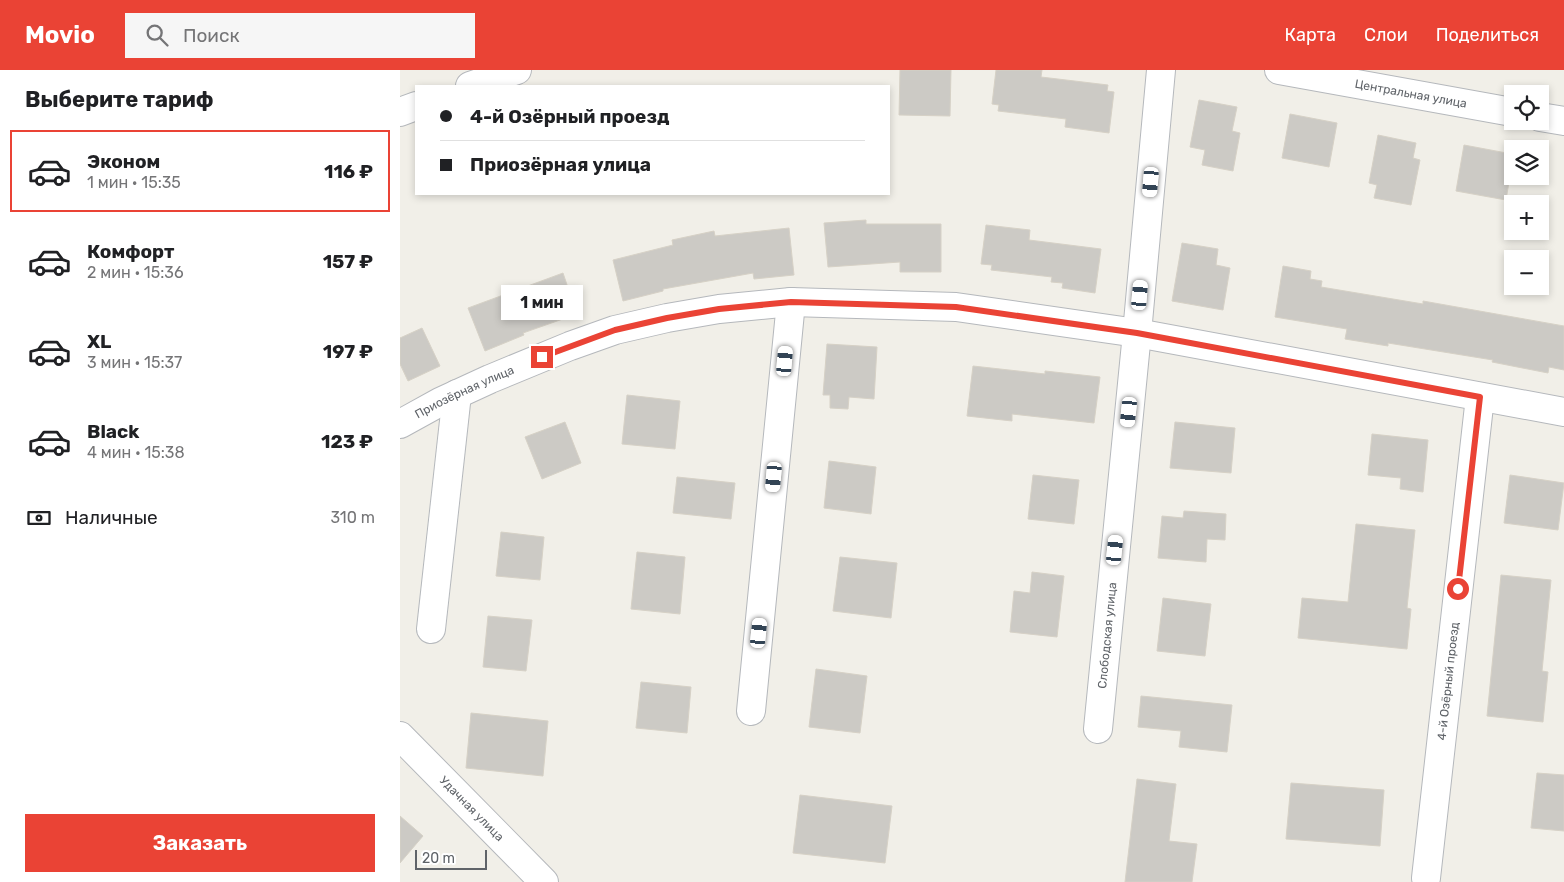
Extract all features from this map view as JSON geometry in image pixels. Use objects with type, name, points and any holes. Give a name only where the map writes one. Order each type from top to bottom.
[{"type":"street","points":[[473,85],[517,70]]},
{"type":"street","name":"Слободская улица","points":[[1098,729],[1161,70]]},
{"type":"street","name":"Центральная улица","points":[[1279,70],[1504,111]]},
{"type":"street","points":[[400,112],[415,106]]},
{"type":"street","points":[[1549,118],[1564,121]]},
{"type":"street","points":[[751,710],[791,302]]},
{"type":"street","name":"Приозёрная улица","points":[[400,424],[457,394],[528,362],[615,330],[719,309],[791,302],[956,307],[1137,333],[1564,412]]},
{"type":"street","points":[[431,629],[457,394]]},
{"type":"street","name":"4-й Озёрный проезд","points":[[1426,878],[1480,397]]},
{"type":"street","name":"Удачная улица","points":[[400,736],[544,882]]},
{"type":"building","points":[[900,70],[951,70],[950,116],[899,115]]},
{"type":"building","points":[[996,70],[1042,70],[1041,77],[1108,85],[1107,91],[1114,92],[1109,133],[1065,127],[1066,119],[998,111],[999,105],[992,104]]},
{"type":"building","points":[[1199,100],[1237,107],[1232,131],[1240,133],[1233,171],[1202,165],[1205,150],[1190,147]]},
{"type":"building","points":[[1290,114],[1337,123],[1329,167],[1282,158]]},
{"type":"building","points":[[1378,135],[1416,143],[1413,158],[1420,160],[1411,205],[1374,198],[1377,185],[1369,183]]},
{"type":"building","points":[[1464,145],[1504,152],[1504,185],[1508,185],[1504,200],[1456,191]]},
{"type":"building","points":[[866,220],[866,224],[941,224],[941,272],[900,272],[900,262],[828,267],[824,223]]},
{"type":"building","points":[[986,225],[1030,230],[1029,240],[1101,249],[1095,293],[1062,288],[1063,283],[1051,282],[1052,277],[991,270],[992,265],[981,264]]},
{"type":"building","points":[[789,228],[794,275],[754,279],[753,273],[663,289],[663,291],[623,301],[613,260],[673,245],[672,240],[714,231],[715,236]]},
{"type":"building","points":[[1182,243],[1218,249],[1216,265],[1230,268],[1223,310],[1172,301]]},
{"type":"building","points":[[1283,266],[1311,271],[1310,279],[1322,281],[1321,287],[1423,304],[1423,301],[1564,326],[1564,370],[1549,367],[1548,373],[1492,362],[1493,360],[1388,343],[1388,346],[1345,339],[1347,329],[1275,317]]},
{"type":"building","points":[[563,273],[577,314],[523,333],[524,335],[485,351],[468,308]]},
{"type":"building","points":[[422,328],[440,366],[408,381],[400,364],[400,338]]},
{"type":"building","points":[[827,344],[877,347],[874,399],[849,397],[848,409],[830,408],[830,395],[823,395]]},
{"type":"building","points":[[973,366],[1045,374],[1045,371],[1100,377],[1094,423],[1012,414],[1012,421],[967,416]]},
{"type":"building","points":[[627,395],[680,401],[675,449],[622,444]]},
{"type":"building","points":[[565,422],[581,463],[542,479],[525,437]]},
{"type":"building","points":[[1175,422],[1235,428],[1231,473],[1170,468]]},
{"type":"building","points":[[1372,434],[1428,440],[1423,492],[1400,489],[1401,478],[1368,475]]},
{"type":"building","points":[[829,461],[876,467],[871,514],[824,508]]},
{"type":"building","points":[[1033,475],[1079,480],[1074,524],[1028,519]]},
{"type":"building","points":[[1510,475],[1564,483],[1558,530],[1504,523]]},
{"type":"building","points":[[677,477],[735,483],[731,519],[673,513]]},
{"type":"building","points":[[1184,511],[1226,514],[1225,540],[1207,539],[1206,562],[1158,558],[1162,516],[1183,518]]},
{"type":"building","points":[[1356,524],[1415,530],[1407,608],[1411,609],[1407,649],[1298,638],[1302,598],[1348,602]]},
{"type":"building","points":[[501,532],[544,537],[540,580],[496,576]]},
{"type":"building","points":[[637,552],[685,557],[680,614],[631,609]]},
{"type":"building","points":[[840,557],[897,563],[891,618],[833,611]]},
{"type":"building","points":[[1032,572],[1064,576],[1057,637],[1010,632],[1014,591],[1030,593]]},
{"type":"building","points":[[1501,575],[1551,580],[1542,671],[1548,672],[1543,722],[1487,716]]},
{"type":"building","points":[[1163,598],[1211,604],[1205,656],[1157,651]]},
{"type":"building","points":[[488,616],[532,620],[526,671],[483,667]]},
{"type":"building","points":[[816,669],[867,676],[860,733],[809,727]]},
{"type":"building","points":[[641,682],[691,687],[687,733],[636,728]]},
{"type":"building","points":[[1141,696],[1232,705],[1227,752],[1179,747],[1181,731],[1138,727]]},
{"type":"building","points":[[471,713],[548,721],[543,776],[466,768]]},
{"type":"building","points":[[1537,773],[1564,775],[1564,831],[1531,828]]},
{"type":"building","points":[[1137,779],[1176,784],[1169,841],[1197,844],[1192,882],[1125,882]]},
{"type":"building","points":[[1291,783],[1384,790],[1380,846],[1286,839]]},
{"type":"building","points":[[800,795],[892,806],[885,863],[793,853]]},
{"type":"building","points":[[400,816],[423,836],[400,863]]},
{"type":"route","points":[[542,357],[615,330],[719,309],[791,302],[956,307],[1137,333],[1480,397],[1458,589]]}]
